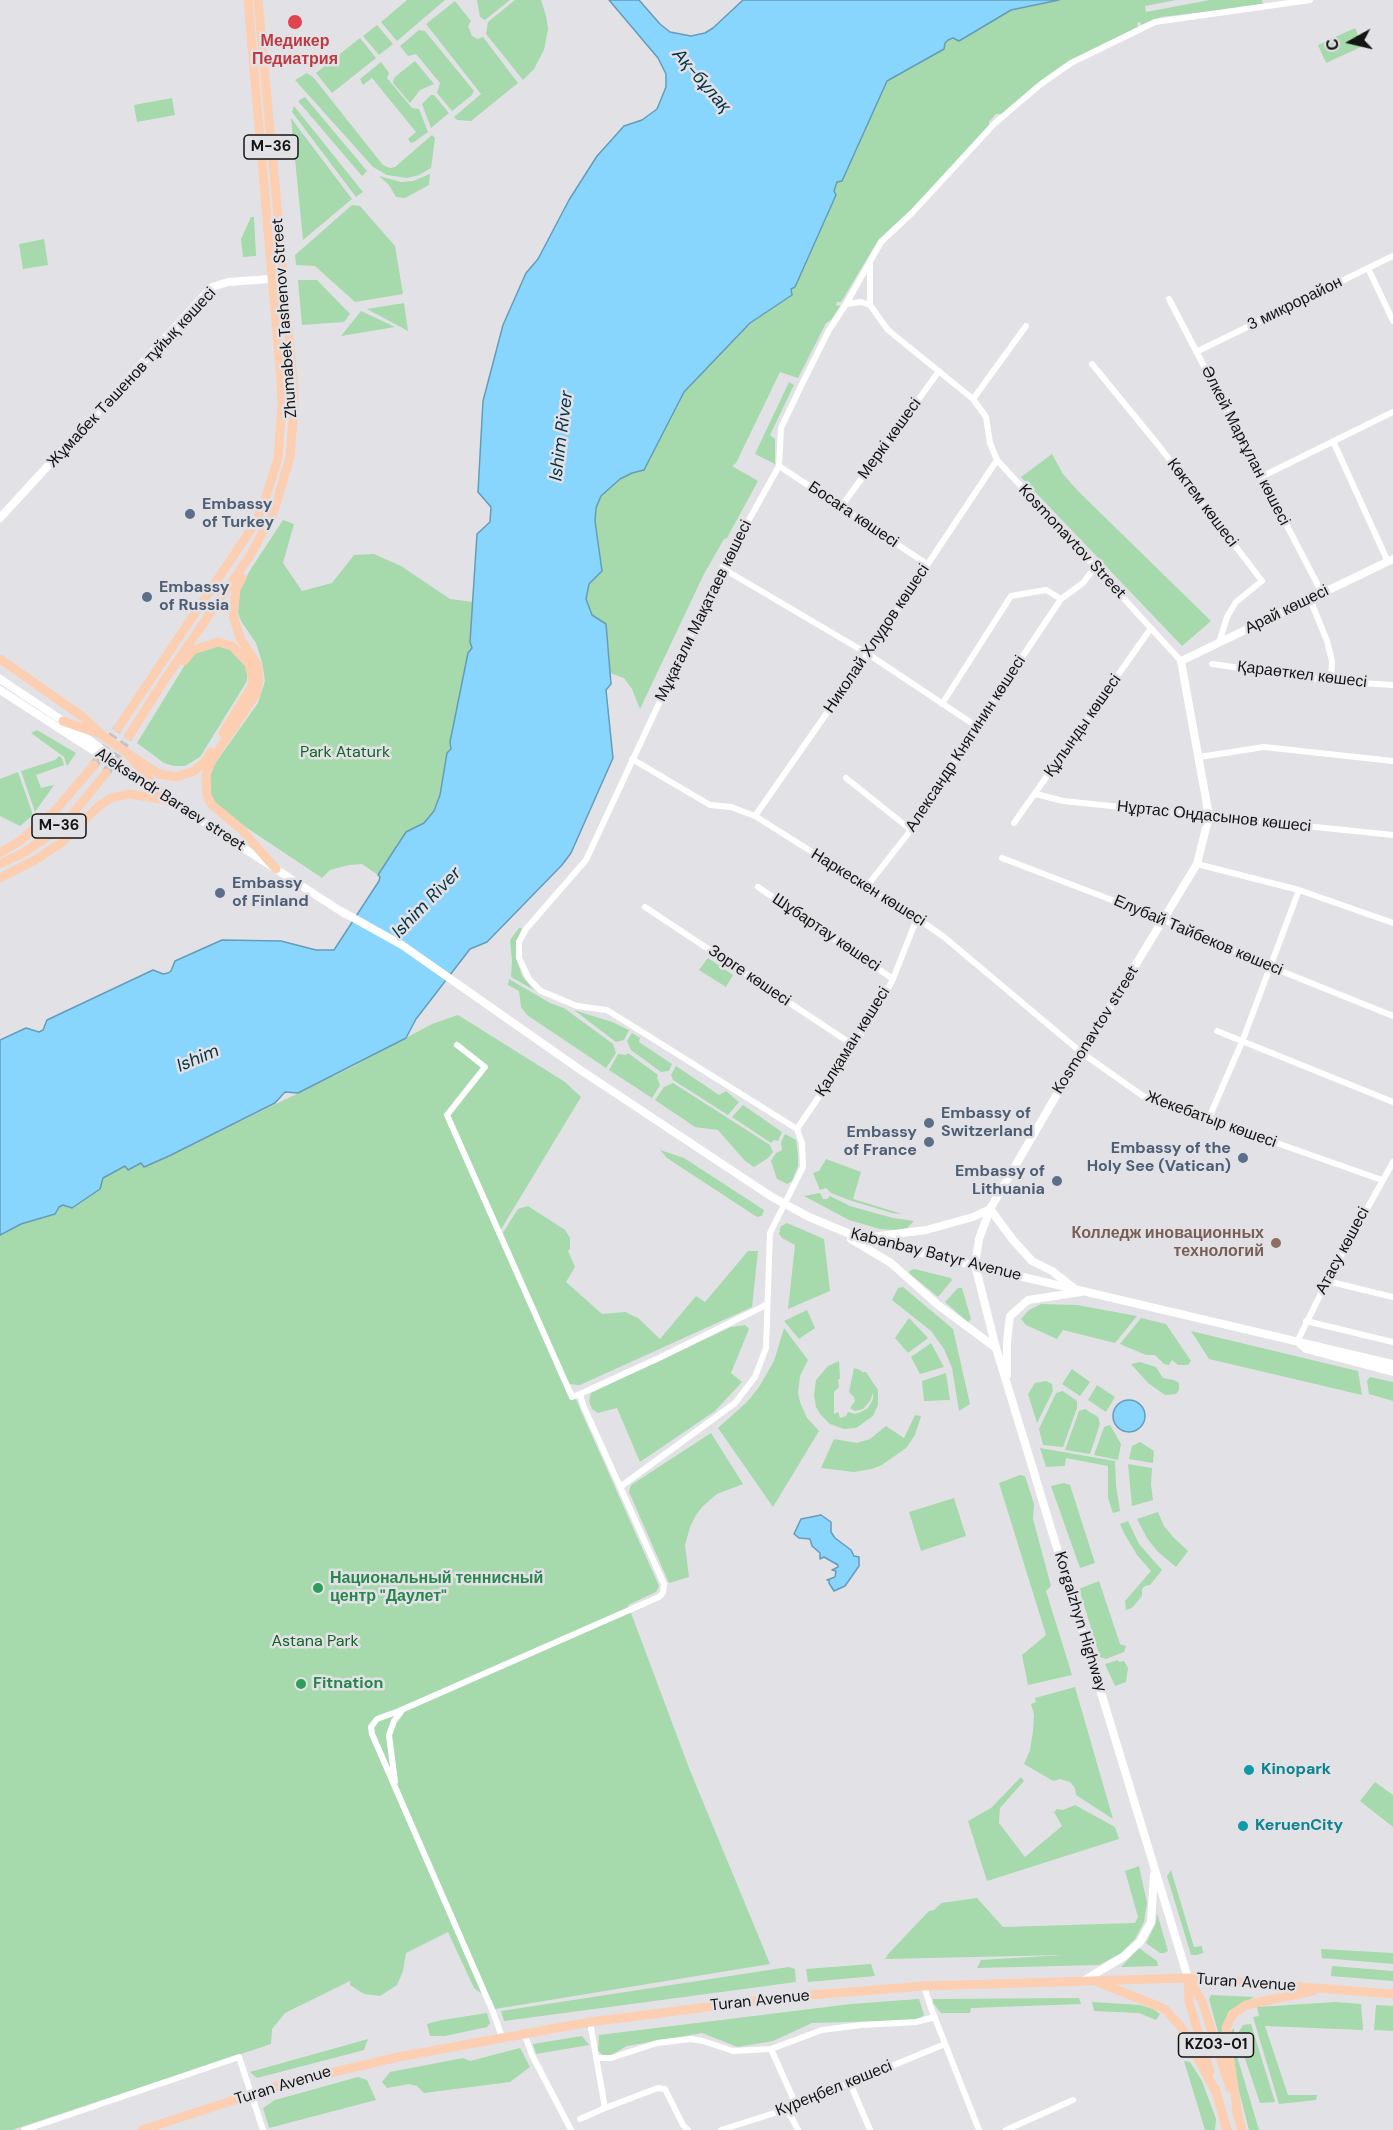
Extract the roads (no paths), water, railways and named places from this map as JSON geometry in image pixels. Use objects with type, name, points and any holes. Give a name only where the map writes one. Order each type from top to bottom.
[{"type":"main road","name":"Zhumabek Tashenov Street","points":[[118,728],[254,525],[278,458],[282,406],[248,0]]},
{"type":"main road","name":"Zhumabek Tashenov Street","points":[[129,736],[251,554],[274,512],[290,457],[293,379],[258,0]]},
{"type":"main road","points":[[274,512],[263,543],[236,589],[233,603],[233,616],[241,640],[257,664],[260,679],[256,694],[212,760],[205,785],[212,805],[241,830],[276,869]]},
{"type":"main road","points":[[0,659],[83,717],[102,735],[127,753],[164,776],[176,777],[194,771],[205,762],[253,682],[249,664],[232,646],[218,642],[193,650],[164,682]]},
{"type":"main road","points":[[0,679],[63,721],[162,794]]},
{"type":"main road","name":"Aleksandr Baraev street","points":[[0,690],[389,944],[459,986]]},
{"type":"main road","points":[[63,721],[102,735]]},
{"type":"main road","points":[[127,753],[162,794]]},
{"type":"main road","name":"M-36","points":[[0,853],[20,841],[54,812],[94,765]]},
{"type":"main road","name":"M-36","points":[[0,864],[25,852],[48,836],[70,817],[106,773]]},
{"type":"main road","points":[[0,878],[35,860],[61,843],[99,806],[111,798],[129,794],[173,801]]},
{"type":"main road","name":"Kabanbay Batyr Avenue","points":[[459,986],[588,1076],[785,1204],[862,1239],[1393,1364]]},
{"type":"main road","points":[[830,1226],[891,1263],[938,1305],[996,1348]]},
{"type":"main road","name":"Korgalzhyn Highway","points":[[975,1265],[1007,1385],[1188,1978],[1189,2002],[1227,2130]]},
{"type":"main road","points":[[1007,1385],[1007,1342],[1010,1316],[1028,1300],[1060,1297],[1080,1291]]},
{"type":"main road","name":"Kabanbay Batyr Avenue","points":[[1297,1342],[1306,1349],[1393,1372]]},
{"type":"main road","points":[[1083,1981],[1123,1957],[1140,1942],[1151,1922],[1154,1865]]},
{"type":"main road","name":"Korgalzhyn Highway","points":[[1188,1978],[1203,2001],[1242,2130]]},
{"type":"main road","name":"Turan Avenue","points":[[142,2130],[283,2084],[336,2070],[590,2022],[786,1997],[924,1986],[1188,1978],[1393,1994]]},
{"type":"main road","points":[[1095,1981],[1165,2009],[1181,2027],[1216,2092]]},
{"type":"main road","points":[[1238,2114],[1226,2038],[1227,2026],[1233,2014],[1246,2005],[1325,1989]]},
{"type":"street","points":[[779,466],[781,428],[828,330],[846,304],[872,255],[888,233],[912,213],[994,124],[1041,84],[1071,63],[1155,22],[1310,0]]},
{"type":"street","points":[[846,304],[861,302],[870,305],[868,271],[872,255]]},
{"type":"street","name":"3 микрорайон","points":[[1196,352],[1393,256]]},
{"type":"street","points":[[1368,268],[1393,321]]},
{"type":"street","name":"Жұмабек Тәшенов тұйық көшесі","points":[[0,518],[212,287],[228,282],[283,278]]},
{"type":"street","name":"Әлкей Марғұлан көшесі","points":[[1169,299],[1322,593]]},
{"type":"street","name":"Kosmonavtov Street","points":[[870,305],[888,330],[973,399],[986,417],[990,443],[997,460],[1181,661]]},
{"type":"street","points":[[973,399],[1026,326]]},
{"type":"street","name":"Көктем көшесі","points":[[1092,364],[1159,446],[1262,581],[1236,602],[1227,617],[1219,643]]},
{"type":"street","name":"Меркі көшесі","points":[[841,507],[939,371]]},
{"type":"street","points":[[1261,477],[1393,412]]},
{"type":"street","points":[[1333,441],[1390,560]]},
{"type":"street","name":"Николай Хлудов көшесі","points":[[755,816],[868,654],[997,460]]},
{"type":"street","name":"Босаға көшесі","points":[[779,466],[927,564]]},
{"type":"street","name":"Мұқағали Мақатаев көшесі","points":[[779,466],[722,568],[586,860],[526,929],[519,942],[519,958],[529,979],[541,991],[577,1006],[607,1010],[797,1129]]},
{"type":"street","name":"Арай көшесі","points":[[1181,661],[1390,560]]},
{"type":"street","name":"Александр Княгинин көшесі","points":[[867,886],[911,830],[976,726],[1061,599],[1083,583],[1095,567]]},
{"type":"street","points":[[722,568],[868,654],[976,726]]},
{"type":"street","points":[[942,704],[1011,596],[1046,590],[1061,599]]},
{"type":"street","points":[[1310,599],[1327,641],[1332,661],[1331,681]]},
{"type":"street","name":"Құлынды көшесі","points":[[1014,822],[1036,794],[1151,628]]},
{"type":"street","points":[[1181,661],[1209,816],[1197,864],[1299,890],[1393,923]]},
{"type":"street","name":"Қараөткел көшесі","points":[[1212,664],[1331,681],[1393,685]]},
{"type":"street","points":[[1199,757],[1264,747],[1393,761]]},
{"type":"street","name":"Наркескен көшесі","points":[[632,759],[710,805],[731,807],[755,816],[917,918],[949,941],[1082,1053]]},
{"type":"street","points":[[846,778],[911,830]]},
{"type":"street","name":"Нұртас Оңдасынов көшесі","points":[[1036,794],[1062,801],[1393,835]]},
{"type":"street","name":"Елубай Тайбеков көшесі","points":[[1002,858],[1164,920],[1271,967],[1393,1016]]},
{"type":"street","name":"Kosmonavtov street","points":[[975,1265],[979,1239],[990,1209],[1197,864]]},
{"type":"street","name":"Шұбартау көшесі","points":[[758,887],[893,979]]},
{"type":"street","points":[[1208,1120],[1242,1042],[1299,890]]},
{"type":"street","name":"Зорге көшесі","points":[[645,907],[853,1045]]},
{"type":"street","name":"Қалқаман көшесі","points":[[797,1129],[875,1014],[893,979],[917,918]]},
{"type":"street","points":[[1217,1031],[1393,1102]]},
{"type":"street","points":[[457,1045],[486,1067],[447,1115],[572,1397],[661,1357],[766,1305]]},
{"type":"street","name":"Жекебатыр көшесі","points":[[1082,1053],[1143,1096],[1382,1180]]},
{"type":"street","points":[[620,1486],[735,1403],[755,1377],[766,1348],[770,1233],[803,1167],[802,1143],[797,1129]]},
{"type":"street","name":"Атасу көшесі","points":[[1297,1342],[1327,1281],[1393,1162]]},
{"type":"street","points":[[862,1239],[937,1228],[990,1209],[1013,1240],[1032,1260],[1080,1291]]},
{"type":"street","points":[[1327,1281],[1393,1297]]},
{"type":"street","points":[[1306,1321],[1393,1342]]},
{"type":"street","points":[[502,2037],[372,1734],[371,1727],[377,1719],[659,1597],[663,1593],[664,1584],[580,1394]]},
{"type":"street","points":[[395,1788],[389,1736],[394,1721],[406,1708]]},
{"type":"street","points":[[924,1986],[979,2130]]},
{"type":"street","points":[[598,2058],[611,2058],[657,2043],[691,2039],[733,2051],[771,2049],[822,2030],[916,2022],[935,2017]]},
{"type":"street","points":[[590,2022],[605,2108]]},
{"type":"street","points":[[524,2033],[532,2055],[571,2130]]},
{"type":"street","name":"Күреңбел көшесі","points":[[721,2130],[787,2109],[945,2044]]},
{"type":"street","points":[[771,2049],[796,2105]]},
{"type":"street","points":[[24,2130],[239,2057],[262,2130]]},
{"type":"street","points":[[850,2083],[870,2130]]},
{"type":"street","points":[[580,2119],[658,2088],[665,2090],[683,2125],[688,2130]]},
{"type":"street","points":[[1006,2130],[1073,2100]]},
{"type":"street","points":[[787,2109],[798,2130]]},
{"type":"water","points":[[609,0],[639,0],[670,32],[691,36],[705,33],[713,28],[743,0],[1059,0],[1011,10],[959,41],[953,38],[948,40],[944,49],[887,81],[842,181],[837,182],[834,191],[836,195],[795,287],[791,289],[792,295],[750,323],[684,392],[644,470],[620,479],[601,496],[596,508],[595,521],[602,571],[589,584],[586,599],[592,615],[606,624],[611,684],[606,690],[613,758],[571,853],[562,865],[487,942],[470,949],[416,1019],[406,1038],[298,1093],[285,1092],[275,1103],[169,1156],[144,1167],[141,1163],[128,1170],[125,1166],[103,1178],[100,1189],[72,1208],[63,1205],[55,1214],[21,1224],[0,1235],[0,1040],[26,1028],[39,1032],[43,1030],[47,1020],[153,970],[163,974],[168,973],[175,961],[222,940],[281,941],[316,950],[334,950],[379,881],[378,875],[406,832],[424,823],[434,811],[440,795],[447,753],[451,749],[450,742],[468,653],[472,648],[470,642],[477,534],[490,522],[491,507],[478,492],[483,401],[503,325],[526,273],[538,259],[569,200],[597,156],[624,126],[642,120],[657,109],[666,87],[666,74],[658,58]]},
{"type":"water","points":[[1129,1400],[1140,1405],[1145,1416],[1140,1427],[1129,1432],[1118,1427],[1113,1416],[1118,1405]]},
{"type":"water","points":[[821,1515],[831,1522],[831,1532],[835,1538],[851,1550],[854,1556],[859,1557],[859,1566],[845,1586],[834,1591],[827,1580],[835,1577],[836,1571],[832,1570],[838,1565],[824,1557],[820,1559],[820,1553],[812,1546],[810,1539],[799,1538],[794,1534],[801,1519]]},
{"type":"tunnel","points":[[94,765],[118,728]]},
{"type":"tunnel","points":[[106,773],[129,736]]},
{"type":"place","name":"Медикер Педиатрия","points":[[295,22]]},
{"type":"place","name":"Embassy of Turkey","points":[[190,514]]},
{"type":"place","name":"Embassy of Russia","points":[[147,597]]},
{"type":"place","name":"Embassy of Finland","points":[[220,893]]},
{"type":"place","name":"Embassy of Switzerland","points":[[929,1123]]},
{"type":"place","name":"Embassy of France","points":[[929,1142]]},
{"type":"place","name":"Embassy of the Holy See (Vatican)","points":[[1243,1158]]},
{"type":"place","name":"Embassy of Lithuania","points":[[1057,1181]]},
{"type":"place","name":"Колледж иновационных технологий","points":[[1276,1243]]},
{"type":"place","name":"Национальный теннисный центр \"Даулет\"","points":[[318,1588]]},
{"type":"place","name":"Fitnation","points":[[301,1684]]},
{"type":"place","name":"Kinopark","points":[[1249,1770]]},
{"type":"place","name":"KeruenCity","points":[[1243,1826]]},
{"type":"water label","name":"Ақ-бұлақ","points":[[701,81]]},
{"type":"water label","name":"Ishim River","points":[[562,436]]},
{"type":"water label","name":"Ishim River","points":[[427,903]]},
{"type":"water label","name":"Ishim","points":[[198,1059]]},
{"type":"park label","name":"Park Ataturk","points":[[345,753]]},
{"type":"park label","name":"Astana Park","points":[[315,1642]]}]
